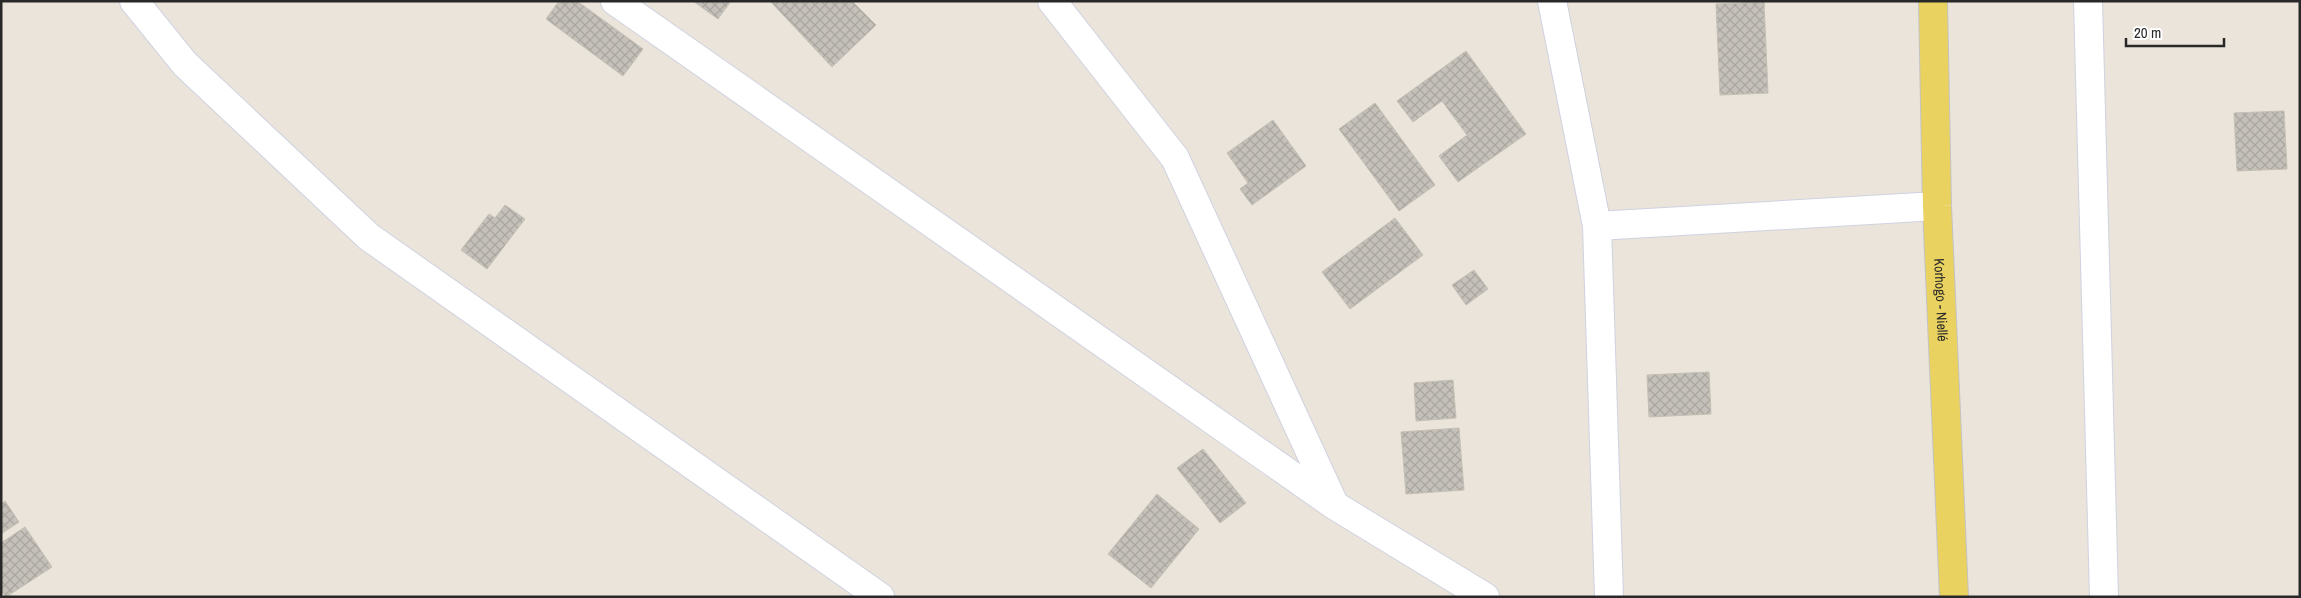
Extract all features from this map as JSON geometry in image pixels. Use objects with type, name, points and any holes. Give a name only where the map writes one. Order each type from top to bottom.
[{"type":"main road","name":"Korhogo - Niellé","points":[[1933,1],[1937,206],[1954,597]]},
{"type":"street","points":[[134,1],[185,64],[369,237],[880,597]]},
{"type":"street","points":[[615,1],[1334,506],[1485,597]]},
{"type":"street","points":[[1052,1],[1175,158],[1334,506]]},
{"type":"street","points":[[1552,1],[1597,226],[1608,597]]},
{"type":"street","points":[[2088,1],[2104,597]]},
{"type":"street","points":[[1597,226],[1937,206]]},
{"type":"building","points":[[559,1],[577,1],[643,49],[623,76],[546,19]]},
{"type":"building","points":[[693,1],[731,1],[718,19]]},
{"type":"building","points":[[770,1],[852,1],[876,25],[832,67]]},
{"type":"building","points":[[1764,2],[1768,93],[1720,95],[1716,4]]},
{"type":"building","points":[[1466,51],[1526,134],[1458,182],[1439,156],[1467,135],[1442,101],[1413,122],[1397,101]]},
{"type":"building","points":[[1375,103],[1435,185],[1399,211],[1339,129]]},
{"type":"building","points":[[2284,111],[2287,169],[2237,171],[2234,113]]},
{"type":"building","points":[[1273,120],[1306,166],[1252,205],[1240,189],[1248,183],[1227,153]]},
{"type":"building","points":[[505,205],[525,219],[487,269],[461,250],[489,214],[495,218]]},
{"type":"building","points":[[1395,218],[1423,255],[1350,309],[1322,272]]},
{"type":"building","points":[[1474,270],[1488,289],[1466,305],[1452,285]]},
{"type":"building","points":[[1709,372],[1711,414],[1649,417],[1647,375]]},
{"type":"building","points":[[1453,380],[1456,418],[1416,421],[1414,383]]},
{"type":"building","points":[[1459,428],[1464,490],[1406,494],[1401,432]]},
{"type":"building","points":[[1203,449],[1246,503],[1220,523],[1177,468]]},
{"type":"building","points":[[1157,494],[1199,529],[1151,588],[1108,554]]},
{"type":"building","points":[[5,501],[19,522],[1,534],[1,504]]},
{"type":"building","points":[[25,527],[52,567],[6,597],[1,590],[1,543]]}]
